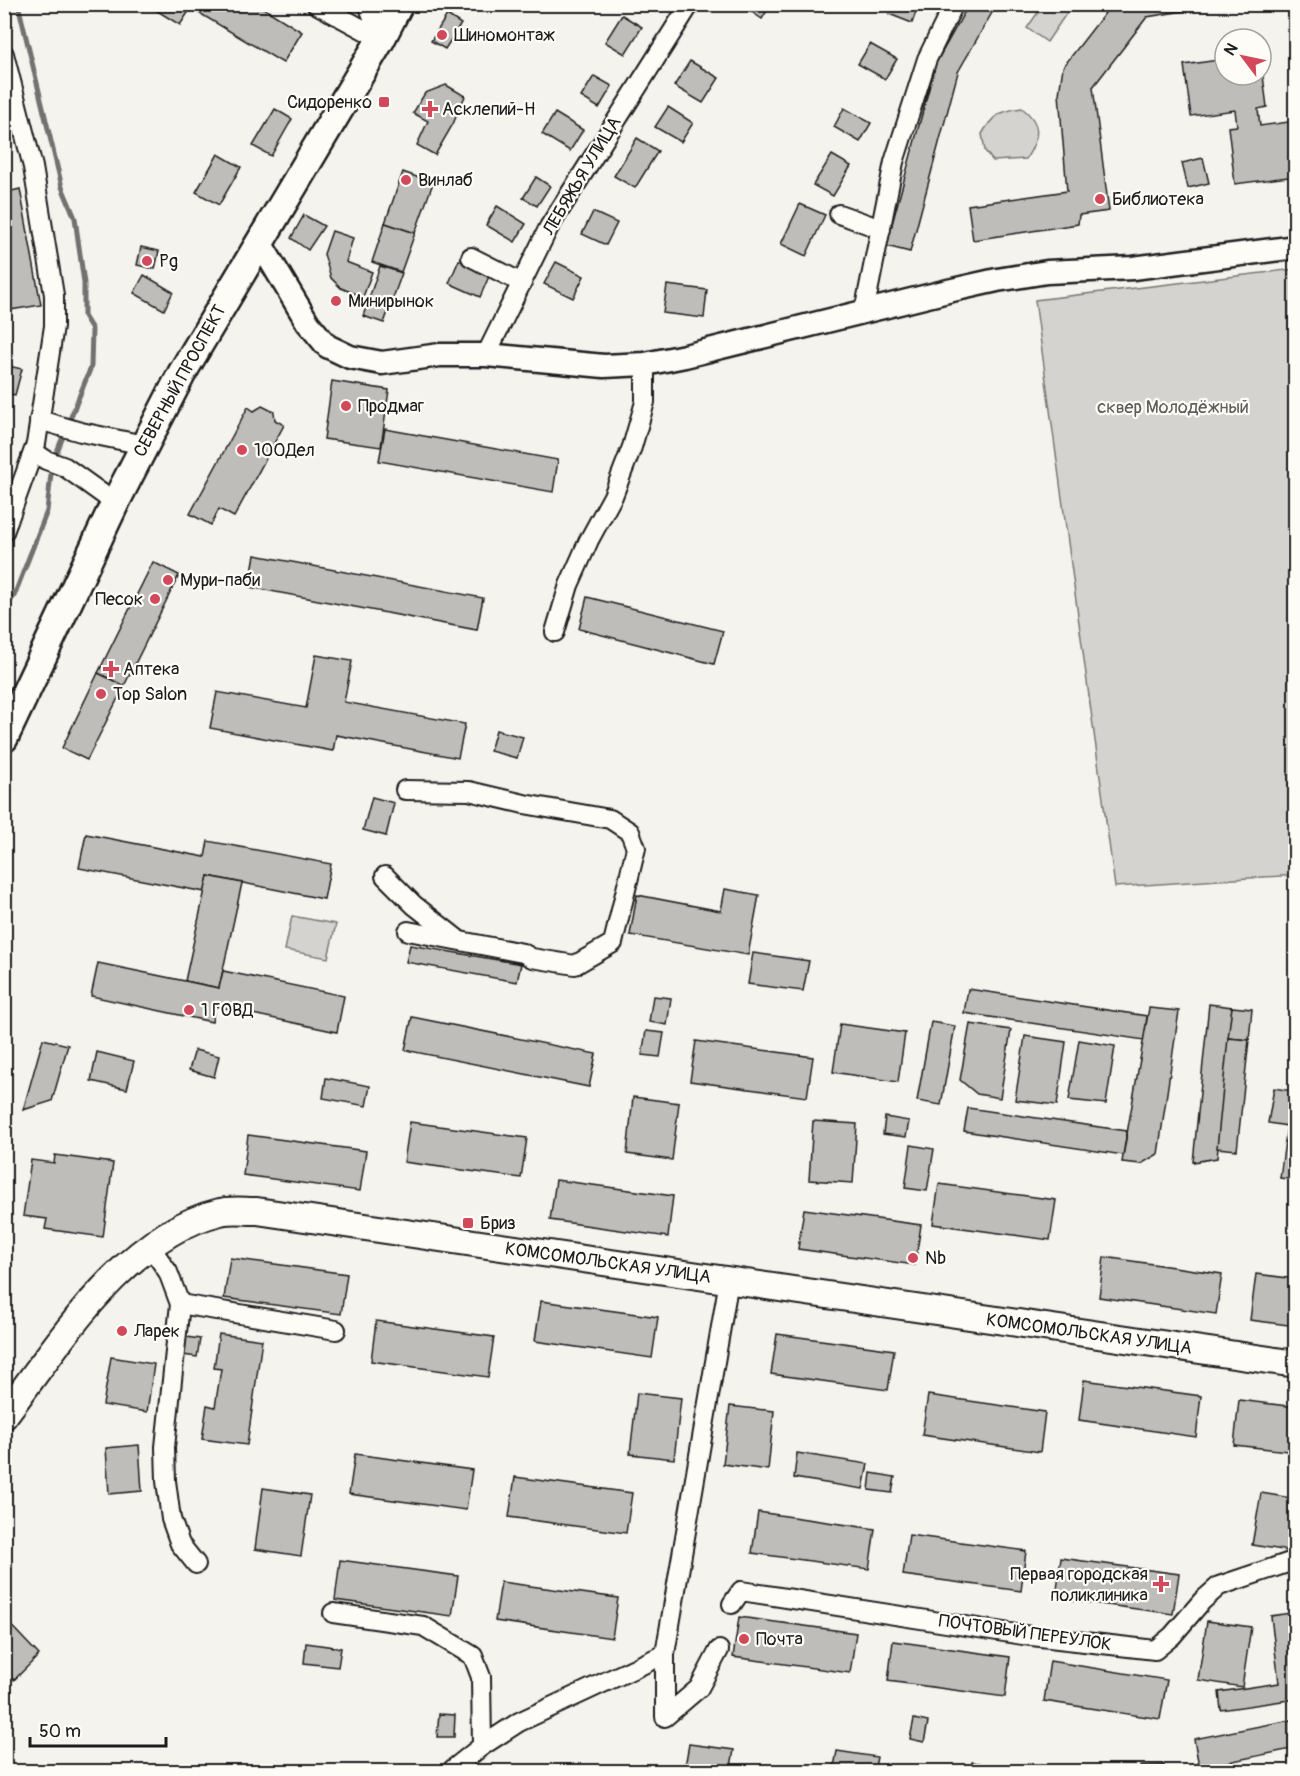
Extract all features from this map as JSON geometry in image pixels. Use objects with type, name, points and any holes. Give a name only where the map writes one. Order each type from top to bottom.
[{"type":"main road","name":"СЕВЕРНЫЙ ПРОСПЕКТ","points":[[4,738],[115,503],[197,345],[381,39],[399,4]]},
{"type":"main road","name":"СЕВЕРНЫЙ ПРОСПЕКТ","points":[[381,39],[407,4]]},
{"type":"main road","name":"КОМСОМОЛЬСКАЯ УЛИЦА","points":[[4,1416],[112,1278],[150,1246],[189,1222],[222,1211],[257,1211],[1296,1364]]},
{"type":"street","points":[[316,4],[381,39]]},
{"type":"street","points":[[368,4],[381,39]]},
{"type":"street","name":"ЛЕБЯЖЬЯ УЛИЦА","points":[[486,355],[549,227],[690,4]]},
{"type":"street","points":[[864,312],[894,162],[924,69],[954,4]]},
{"type":"street","points":[[4,54],[33,167],[54,295],[54,326],[39,420],[38,452],[4,532]]},
{"type":"street","points":[[839,214],[880,229]]},
{"type":"street","points":[[259,241],[308,323],[327,346],[350,357],[382,363],[440,355],[486,355],[604,366],[645,364],[686,356],[948,291],[1047,272],[1133,268],[1296,247]]},
{"type":"street","points":[[471,257],[522,283]]},
{"type":"street","points":[[555,632],[569,585],[589,540],[613,496],[632,447],[645,402],[645,364]]},
{"type":"street","points":[[39,420],[81,432],[144,445]]},
{"type":"street","points":[[38,452],[65,467],[115,503]]},
{"type":"street","points":[[405,790],[469,791],[524,804],[610,819],[630,832],[636,848],[614,943],[575,965],[408,931]]},
{"type":"street","points":[[385,876],[414,905],[460,941]]},
{"type":"street","points":[[150,1246],[168,1272],[180,1304],[165,1447],[166,1481],[171,1519],[180,1544],[196,1564]]},
{"type":"street","points":[[719,1650],[699,1688],[665,1717],[665,1654],[729,1280]]},
{"type":"street","points":[[180,1304],[336,1330]]},
{"type":"street","name":"ПОЧТОВЫЙ ПЕРЕУЛОК","points":[[732,1604],[741,1591],[1023,1635],[1155,1650],[1172,1636],[1202,1601],[1219,1586],[1296,1560]]},
{"type":"street","points":[[333,1613],[423,1626],[472,1656],[481,1677],[482,1746]]},
{"type":"street","points":[[453,1769],[482,1746],[519,1722],[665,1654]]},
{"type":"green space","points":[[1071,4],[1047,42],[1027,28],[1043,5]]},
{"type":"green space","points":[[1022,108],[1033,120],[1037,132],[1026,159],[993,161],[985,151],[982,134],[998,115]]},
{"type":"green space","name":"сквер Молодёжный","points":[[1295,269],[1295,875],[1115,887],[1035,300]]},
{"type":"green space","points":[[292,916],[336,924],[328,958],[285,950]]},
{"type":"building","points":[[146,4],[257,4],[302,32],[283,63],[191,8],[180,25]]},
{"type":"building","points":[[740,4],[771,4],[762,19]]},
{"type":"building","points":[[893,4],[919,4],[912,23],[889,14]]},
{"type":"building","points":[[969,4],[997,4],[958,72],[910,252],[886,246],[936,63]]},
{"type":"building","points":[[1112,4],[1226,4],[1147,17],[1093,87],[1109,211],[1079,215],[1078,224],[973,240],[968,205],[1067,191],[1059,94],[1063,67]]},
{"type":"building","points":[[447,15],[461,24],[445,49],[431,41]]},
{"type":"building","points":[[622,15],[642,27],[625,54],[605,42]]},
{"type":"building","points":[[870,44],[897,59],[885,79],[858,64]]},
{"type":"building","points":[[690,61],[719,78],[703,103],[674,86]]},
{"type":"building","points":[[1213,61],[1213,87],[1264,87],[1267,107],[1258,109],[1260,126],[1296,121],[1296,176],[1235,184],[1228,127],[1237,126],[1235,110],[1191,116],[1184,65]]},
{"type":"building","points":[[594,76],[612,86],[599,108],[581,97]]},
{"type":"building","points":[[446,85],[465,96],[453,124],[435,155],[417,145],[428,121],[413,113],[425,93]]},
{"type":"building","points":[[668,107],[693,123],[681,142],[655,127]]},
{"type":"building","points":[[844,108],[871,123],[860,142],[834,127]]},
{"type":"building","points":[[275,109],[292,119],[271,156],[253,146]]},
{"type":"building","points":[[555,113],[583,130],[570,151],[542,134]]},
{"type":"building","points":[[637,138],[658,151],[635,188],[614,176]]},
{"type":"building","points":[[218,154],[241,167],[219,205],[196,192]]},
{"type":"building","points":[[832,155],[851,166],[833,196],[813,185]]},
{"type":"building","points":[[1203,158],[1209,183],[1188,188],[1182,163]]},
{"type":"building","points":[[403,172],[433,183],[415,233],[385,223]]},
{"type":"building","points":[[536,177],[550,186],[537,206],[523,198]]},
{"type":"building","points":[[20,189],[41,305],[4,311],[4,193]]},
{"type":"building","points":[[800,204],[825,215],[806,256],[781,244]]},
{"type":"building","points":[[497,206],[526,224],[515,242],[486,225]]},
{"type":"building","points":[[593,212],[617,223],[606,245],[582,234]]},
{"type":"building","points":[[304,215],[324,226],[308,250],[291,238]]},
{"type":"building","points":[[385,223],[415,233],[401,272],[372,262]]},
{"type":"building","points":[[332,231],[353,238],[346,262],[372,272],[363,297],[341,288],[331,278],[324,254]]},
{"type":"building","points":[[141,247],[159,251],[155,269],[137,265]]},
{"type":"building","points":[[459,260],[490,274],[480,297],[449,283]]},
{"type":"building","points":[[556,262],[584,276],[573,298],[544,284]]},
{"type":"building","points":[[380,266],[402,273],[384,323],[363,316]]},
{"type":"building","points":[[144,275],[173,292],[164,310],[134,293]]},
{"type":"building","points":[[667,285],[707,290],[704,318],[663,313]]},
{"type":"building","points":[[4,365],[22,369],[15,395],[4,393]]},
{"type":"building","points":[[332,381],[389,390],[381,447],[324,439]]},
{"type":"building","points":[[262,406],[274,412],[275,420],[284,425],[234,517],[219,509],[211,525],[190,514],[248,407],[254,411]]},
{"type":"building","points":[[385,429],[558,460],[553,492],[379,461]]},
{"type":"building","points":[[255,555],[483,598],[477,630],[249,587]]},
{"type":"building","points":[[153,562],[179,575],[124,686],[98,673]]},
{"type":"building","points":[[587,597],[723,631],[714,664],[579,629]]},
{"type":"building","points":[[316,655],[352,661],[344,702],[465,724],[458,758],[336,735],[333,751],[210,728],[217,692],[306,708]]},
{"type":"building","points":[[98,673],[124,686],[87,760],[62,748]]},
{"type":"building","points":[[496,730],[523,737],[517,758],[490,751]]},
{"type":"building","points":[[372,797],[394,803],[386,836],[363,830]]},
{"type":"building","points":[[86,834],[205,857],[208,841],[331,864],[324,899],[208,876],[205,892],[79,868]]},
{"type":"building","points":[[208,876],[242,883],[219,988],[185,981]]},
{"type":"building","points":[[725,889],[759,895],[748,955],[630,935],[637,895],[721,911]]},
{"type":"building","points":[[410,945],[521,964],[517,982],[406,962]]},
{"type":"building","points":[[753,953],[809,961],[803,991],[748,984]]},
{"type":"building","points":[[98,963],[219,988],[223,971],[344,996],[337,1032],[215,1006],[212,1022],[91,996]]},
{"type":"building","points":[[968,989],[1147,1016],[1144,1040],[964,1013]]},
{"type":"building","points":[[653,996],[671,998],[667,1025],[649,1022]]},
{"type":"building","points":[[1209,1004],[1232,1007],[1217,1158],[1193,1162]]},
{"type":"building","points":[[1232,1007],[1252,1009],[1249,1040],[1228,1038]]},
{"type":"building","points":[[1149,1008],[1179,1011],[1158,1154],[1141,1164],[1122,1162]]},
{"type":"building","points":[[412,1017],[596,1054],[589,1087],[405,1050]]},
{"type":"building","points":[[931,1022],[955,1026],[941,1105],[917,1101]]},
{"type":"building","points":[[840,1024],[905,1033],[898,1082],[833,1072]]},
{"type":"building","points":[[970,1024],[1011,1030],[1000,1098],[977,1094],[960,1080]]},
{"type":"building","points":[[646,1031],[664,1033],[660,1057],[642,1055]]},
{"type":"building","points":[[1025,1036],[1066,1042],[1057,1105],[1015,1100]]},
{"type":"building","points":[[1228,1038],[1249,1040],[1237,1150],[1217,1148]]},
{"type":"building","points":[[43,1039],[68,1045],[52,1101],[23,1110]]},
{"type":"building","points":[[1079,1040],[1115,1046],[1106,1104],[1069,1100]]},
{"type":"building","points":[[696,1041],[813,1057],[807,1097],[690,1081]]},
{"type":"building","points":[[195,1050],[219,1056],[214,1077],[189,1070]]},
{"type":"building","points":[[97,1052],[134,1061],[127,1089],[91,1081]]},
{"type":"building","points":[[1296,1062],[1296,1180],[1280,1178],[1287,1126],[1268,1123],[1274,1088],[1292,1091]]},
{"type":"building","points":[[326,1078],[370,1086],[366,1106],[323,1098]]},
{"type":"building","points":[[633,1097],[679,1103],[672,1160],[627,1154]]},
{"type":"building","points":[[968,1108],[1127,1131],[1123,1155],[964,1131]]},
{"type":"building","points":[[885,1117],[909,1121],[906,1137],[883,1134]]},
{"type":"building","points":[[813,1121],[857,1124],[853,1183],[809,1180]]},
{"type":"building","points":[[410,1122],[527,1138],[521,1178],[404,1162]]},
{"type":"building","points":[[248,1135],[366,1151],[360,1191],[243,1175]]},
{"type":"building","points":[[911,1145],[934,1149],[927,1191],[905,1188]]},
{"type":"building","points":[[55,1155],[113,1163],[103,1237],[45,1229],[47,1219],[23,1216],[31,1160],[54,1163]]},
{"type":"building","points":[[556,1180],[673,1196],[668,1237],[550,1220]]},
{"type":"building","points":[[939,1184],[1056,1200],[1050,1240],[933,1224]]},
{"type":"building","points":[[804,1209],[921,1225],[915,1265],[798,1249]]},
{"type":"building","points":[[1104,1257],[1222,1274],[1216,1314],[1099,1297]]},
{"type":"building","points":[[230,1258],[347,1274],[341,1314],[224,1298]]},
{"type":"building","points":[[1256,1274],[1296,1279],[1296,1326],[1250,1320]]},
{"type":"building","points":[[541,1301],[658,1317],[652,1358],[535,1341]]},
{"type":"building","points":[[376,1321],[494,1337],[488,1377],[371,1361]]},
{"type":"building","points":[[219,1334],[262,1340],[247,1445],[202,1439],[207,1405],[215,1407],[221,1369],[214,1368]]},
{"type":"building","points":[[777,1334],[894,1350],[888,1390],[771,1374]]},
{"type":"building","points":[[186,1337],[200,1339],[197,1357],[183,1355]]},
{"type":"building","points":[[111,1357],[154,1364],[147,1412],[103,1405]]},
{"type":"building","points":[[1084,1380],[1201,1396],[1196,1437],[1079,1420]]},
{"type":"building","points":[[637,1393],[681,1398],[674,1459],[630,1454]]},
{"type":"building","points":[[928,1395],[1045,1412],[1040,1452],[922,1435]]},
{"type":"building","points":[[1239,1400],[1296,1407],[1296,1452],[1234,1445]]},
{"type":"building","points":[[730,1406],[774,1411],[768,1470],[723,1464]]},
{"type":"building","points":[[139,1445],[142,1491],[109,1494],[106,1448]]},
{"type":"building","points":[[797,1453],[868,1464],[863,1489],[794,1478]]},
{"type":"building","points":[[355,1454],[472,1470],[466,1510],[349,1494]]},
{"type":"building","points":[[871,1473],[895,1477],[892,1493],[869,1490]]},
{"type":"building","points":[[515,1477],[632,1493],[626,1533],[509,1517]]},
{"type":"building","points":[[263,1488],[310,1495],[301,1556],[255,1549]]},
{"type":"building","points":[[1261,1493],[1296,1499],[1288,1551],[1252,1545]]},
{"type":"building","points":[[758,1512],[875,1529],[869,1569],[752,1553]]},
{"type":"building","points":[[909,1535],[1026,1551],[1021,1591],[903,1575]]},
{"type":"building","points":[[1061,1558],[1179,1574],[1173,1614],[1056,1598]]},
{"type":"building","points":[[340,1560],[458,1576],[452,1616],[335,1600]]},
{"type":"building","points":[[501,1582],[618,1598],[612,1638],[495,1621]]},
{"type":"building","points":[[1290,1613],[1296,1655],[1296,1699],[1221,1710],[1219,1692],[1279,1683],[1271,1616]]},
{"type":"building","points":[[739,1617],[856,1633],[850,1673],[733,1657]]},
{"type":"building","points":[[4,1618],[39,1655],[14,1680],[4,1671]]},
{"type":"building","points":[[1207,1621],[1251,1627],[1242,1687],[1198,1680]]},
{"type":"building","points":[[893,1641],[1010,1657],[1005,1697],[888,1681]]},
{"type":"building","points":[[306,1643],[341,1648],[338,1667],[304,1663]]},
{"type":"building","points":[[1050,1661],[1167,1680],[1160,1719],[1044,1701]]},
{"type":"building","points":[[439,1714],[455,1715],[454,1737],[437,1737]]},
{"type":"building","points":[[914,1719],[928,1722],[924,1742],[910,1739]]},
{"type":"building","points":[[1296,1719],[1296,1748],[1223,1763],[1224,1772],[1200,1772],[1194,1739]]},
{"type":"building","points":[[689,1744],[734,1750],[730,1772],[684,1772]]},
{"type":"building","points":[[837,1751],[877,1757],[874,1772],[833,1772]]},
{"type":"building","points":[[972,1762],[1001,1767],[1001,1772],[970,1772]]},
{"type":"building","points":[[1164,1765],[1165,1772],[1141,1772],[1140,1766]]},
{"type":"waterway","points":[[4,610],[14,596],[47,511],[52,464],[91,367],[92,329],[84,316],[84,283],[75,218],[62,187],[18,4]]},
{"type":"place","name":"Шиномонтаж","points":[[442,35]]},
{"type":"place","name":"Сидоренко","points":[[384,102]]},
{"type":"place","name":"Асклепий-Н","points":[[430,109]]},
{"type":"place","name":"Винлаб","points":[[406,180]]},
{"type":"place","name":"Библиотека","points":[[1100,199]]},
{"type":"place","name":"Pg","points":[[147,261]]},
{"type":"place","name":"Минирынок","points":[[336,301]]},
{"type":"place","name":"Продмаг","points":[[346,406]]},
{"type":"place","name":"100Дел","points":[[242,450]]},
{"type":"place","name":"Мури-паби","points":[[168,580]]},
{"type":"place","name":"Песок","points":[[155,599]]},
{"type":"place","name":"Аптека","points":[[111,669]]},
{"type":"place","name":"Top Salon","points":[[101,694]]},
{"type":"place","name":"1 ГОВД","points":[[189,1010]]},
{"type":"place","name":"Бриз","points":[[468,1223]]},
{"type":"place","name":"Nb","points":[[913,1258]]},
{"type":"place","name":"Ларек","points":[[122,1331]]},
{"type":"place","name":"Первая городская поликлиника","points":[[1161,1584]]},
{"type":"place","name":"Почта","points":[[744,1639]]}]
